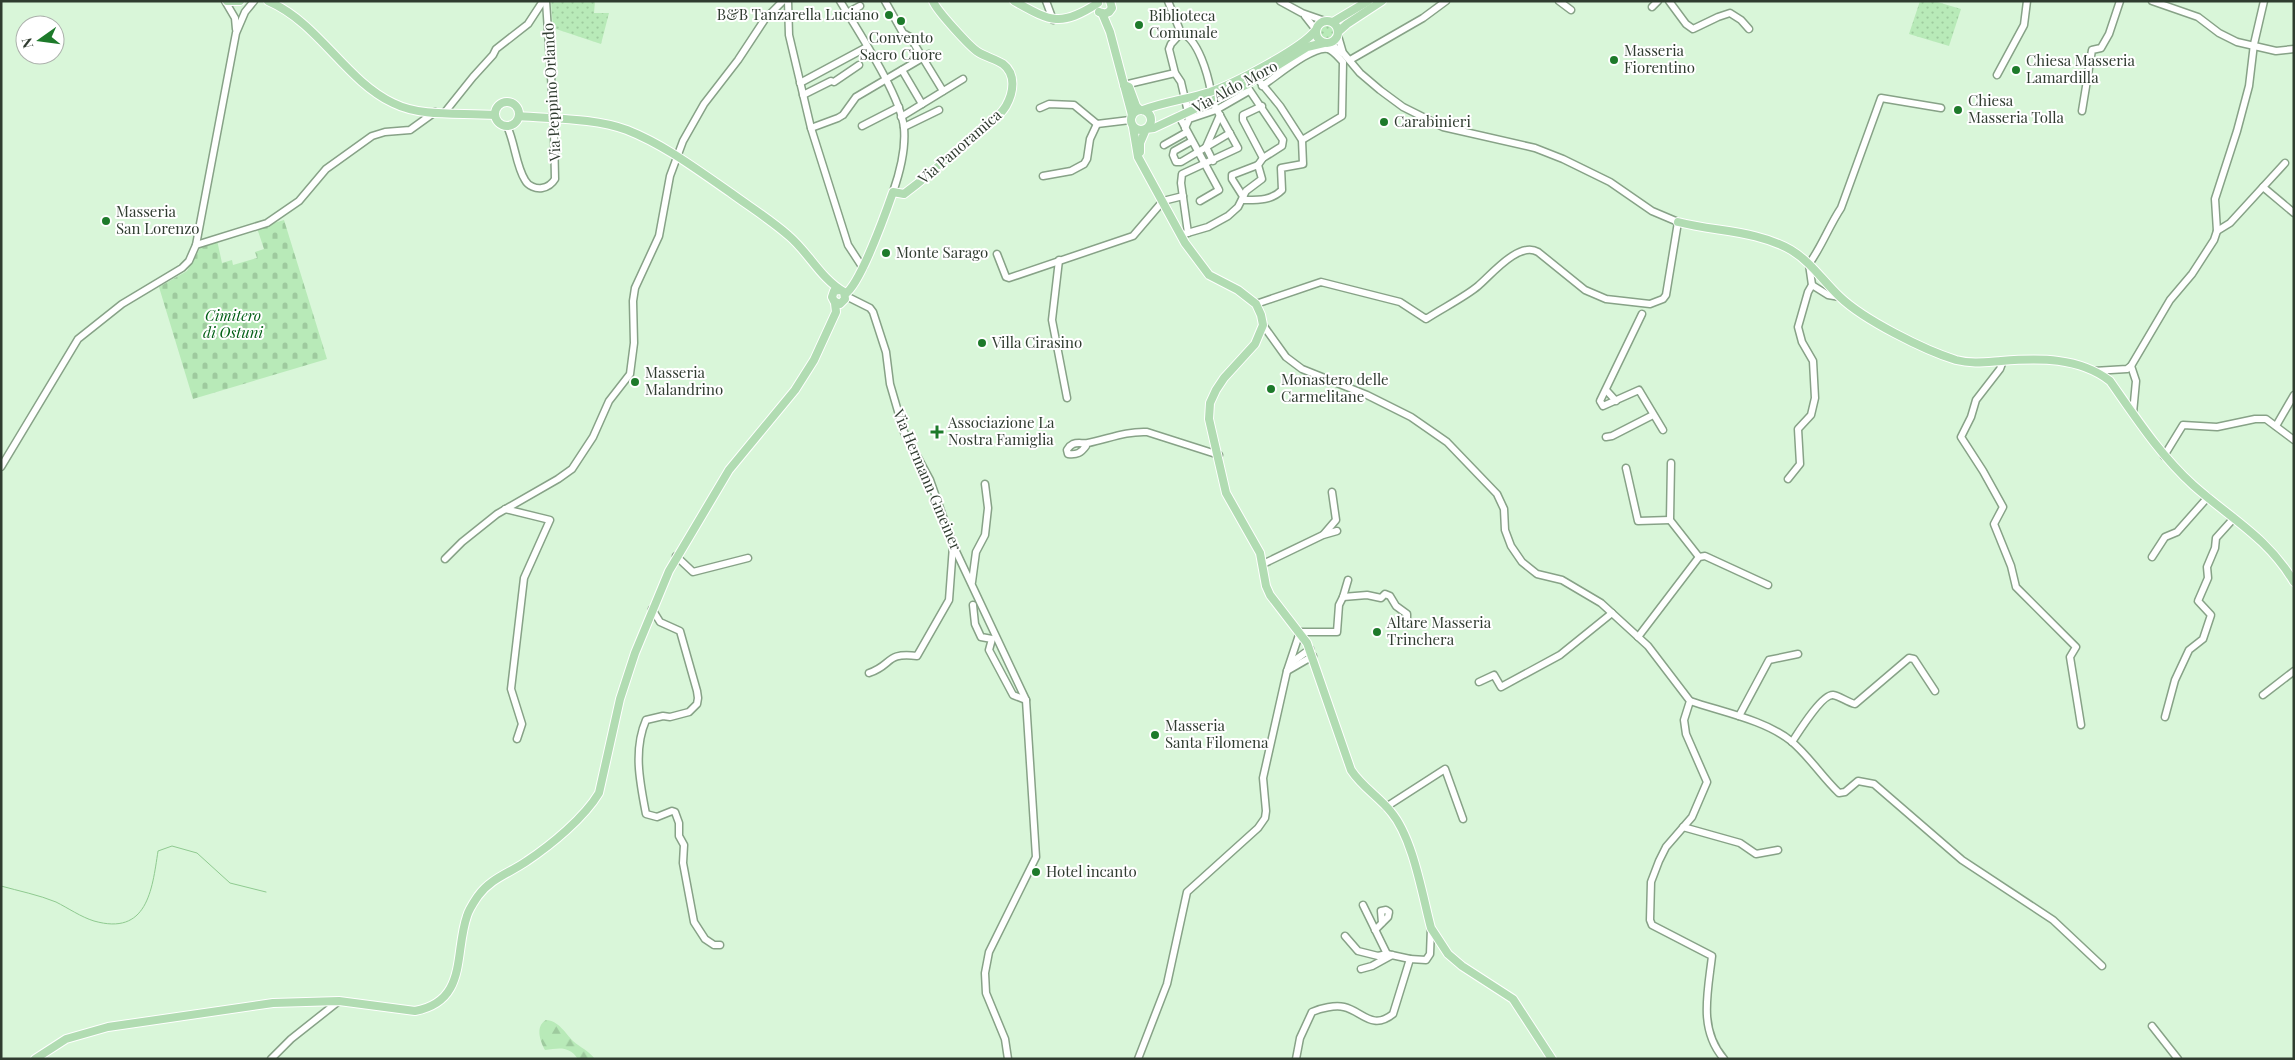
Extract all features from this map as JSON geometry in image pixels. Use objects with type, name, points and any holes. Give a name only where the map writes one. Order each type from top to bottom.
[{"type":"main road","points":[[226,1],[240,1]]},
{"type":"main road","points":[[268,1],[282,8],[308,27],[365,84],[392,103],[417,111],[495,114]]},
{"type":"main road","points":[[276,1],[282,8]]},
{"type":"main road","name":"Via Panoramica","points":[[894,192],[902,195],[996,118],[1007,104],[1013,85],[1009,70],[1002,63],[979,53],[968,45],[954,26],[936,8],[933,1]]},
{"type":"main road","points":[[1014,1],[1053,20],[1095,11],[1101,13],[1111,10]]},
{"type":"main road","points":[[1110,1],[1110,32]]},
{"type":"main road","points":[[1368,1],[1329,22],[1319,24],[1316,30],[1318,40],[1326,43],[1338,34],[1347,23],[1382,1]]},
{"type":"main road","points":[[1079,14],[1098,2]]},
{"type":"main road","points":[[1098,2],[1097,8],[1110,32],[1124,85],[1138,157],[1162,201],[1184,234],[1200,265],[1209,275],[1238,290],[1256,304],[1263,325],[1255,344],[1224,378],[1210,403],[1209,419],[1219,455],[1226,493],[1260,553],[1266,586],[1270,595],[1300,632],[1311,652],[1352,770],[1359,782],[1386,807],[1400,825],[1407,840],[1430,928],[1448,954],[1462,966],[1513,999],[1552,1059]]},
{"type":"main road","points":[[1329,22],[1338,34]]},
{"type":"main road","name":"Via Aldo Moro","points":[[1141,110],[1211,92],[1278,57],[1304,41],[1316,30]]},
{"type":"main road","name":"Via Aldo Moro","points":[[1146,129],[1154,128],[1212,101],[1248,88],[1257,78],[1296,58],[1307,47],[1326,43]]},
{"type":"main road","points":[[1124,85],[1129,87],[1136,106],[1149,113],[1151,120],[1140,143],[1142,164]]},
{"type":"main road","points":[[508,102],[518,109],[519,116],[516,122],[507,126],[497,122],[495,114],[498,107],[508,102]]},
{"type":"main road","points":[[1132,121],[1141,110]]},
{"type":"main road","points":[[519,116],[583,121],[627,130],[678,157],[790,236],[840,296]]},
{"type":"main road","points":[[1132,121],[1138,130],[1146,129]]},
{"type":"main road","points":[[34,1059],[66,1039],[108,1027],[273,1003],[339,1001],[416,1011],[425,1009],[442,998],[453,984],[459,968],[467,914],[479,895],[497,877],[527,861],[571,826],[599,793],[620,699],[652,609],[676,556],[728,470],[795,390],[814,360],[831,325],[840,296],[854,285],[894,192]]},
{"type":"main road","points":[[1678,222],[1732,230],[1770,240],[1792,250],[1809,264],[1852,307],[1911,341],[1943,356],[1976,363],[2026,359],[2067,361],[2094,371],[2110,381],[2164,456],[2208,497],[2261,540],[2283,565],[2294,582]]},
{"type":"street","points":[[226,1],[235,18],[236,33]]},
{"type":"street","points":[[1,467],[70,348],[78,339],[103,317],[182,268],[189,261],[196,245],[236,33],[245,12],[247,1]]},
{"type":"street","points":[[245,12],[254,1]]},
{"type":"street","points":[[445,112],[473,77],[493,56],[496,49],[528,24],[545,1]]},
{"type":"street","name":"Via Peppino Orlando","points":[[507,126],[525,181],[532,186],[540,188],[551,185],[555,179],[554,132],[545,1]]},
{"type":"street","points":[[445,559],[462,542],[505,509],[572,469],[593,438],[609,401],[630,374],[634,343],[633,301],[635,288],[659,236],[670,176],[683,141],[704,104],[738,60],[765,19],[783,1]]},
{"type":"street","points":[[788,1],[789,35],[811,128],[848,245],[862,268]]},
{"type":"street","points":[[885,1],[903,33],[910,37],[926,56],[943,91]]},
{"type":"street","points":[[1046,1],[1053,20]]},
{"type":"street","points":[[1168,1],[1181,33],[1189,36],[1202,59],[1211,92]]},
{"type":"street","points":[[1280,1],[1302,13],[1329,22]]},
{"type":"street","points":[[1350,60],[1423,18],[1446,1]]},
{"type":"street","points":[[1559,1],[1572,10]]},
{"type":"street","points":[[1652,7],[1658,1]]},
{"type":"street","points":[[1669,1],[1686,24],[1693,30],[1730,13],[1741,20],[1748,29]]},
{"type":"street","points":[[1997,75],[2024,25],[2027,1]]},
{"type":"street","points":[[2082,111],[2092,50],[2101,48],[2120,1]]},
{"type":"street","points":[[2152,1],[2198,17],[2219,33],[2237,42],[2276,50],[2294,49]]},
{"type":"street","points":[[2094,371],[2127,369],[2131,366],[2170,300],[2192,274],[2214,240],[2217,231],[2215,199],[2249,86],[2254,46],[2264,1]]},
{"type":"street","points":[[842,2],[899,106],[904,127],[902,161],[894,192]]},
{"type":"street","points":[[848,13],[860,6]]},
{"type":"street","points":[[1302,13],[1316,30]]},
{"type":"street","points":[[1181,33],[1169,49],[1175,73],[1181,82],[1188,112]]},
{"type":"street","points":[[1338,34],[1344,54]]},
{"type":"street","points":[[1256,304],[1321,282],[1400,302],[1426,319],[1478,286],[1516,254],[1530,249],[1538,252],[1590,293],[1606,299],[1655,303],[1666,295],[1678,222],[1652,211],[1610,182],[1563,159],[1535,148],[1455,130],[1402,107],[1380,90],[1344,54],[1326,43]]},
{"type":"street","points":[[800,84],[867,47]]},
{"type":"street","name":"Via Aldo Moro","points":[[1262,86],[1296,58],[1325,48],[1334,52],[1344,67],[1342,116],[1302,140]]},
{"type":"street","points":[[803,95],[832,81],[834,82],[860,67],[853,56]]},
{"type":"street","points":[[811,128],[843,115],[856,96],[926,56]]},
{"type":"street","points":[[902,70],[922,104]]},
{"type":"street","points":[[1124,85],[1175,73]]},
{"type":"street","points":[[1243,199],[1262,200],[1278,195],[1282,190],[1281,168],[1303,164],[1302,140],[1280,106],[1257,78]]},
{"type":"street","points":[[901,117],[962,79]]},
{"type":"street","points":[[1243,199],[1232,175],[1258,165],[1263,158],[1282,146],[1283,140],[1262,106],[1248,88]]},
{"type":"street","name":"Via Aldo Moro","points":[[1186,130],[1189,118],[1218,113],[1248,88]]},
{"type":"street","points":[[1788,479],[1800,464],[1798,429],[1812,415],[1815,398],[1813,361],[1802,342],[1798,327],[1808,292],[1812,285],[1809,264],[1823,243],[1832,222],[1841,208],[1881,98],[1940,108]]},
{"type":"street","points":[[1212,101],[1238,148],[1182,174],[1180,183],[1183,196],[1184,234],[1208,226],[1228,216],[1238,207],[1246,192],[1262,178],[1258,165]]},
{"type":"street","points":[[1040,108],[1049,104],[1074,105],[1090,120],[1098,124],[1132,121]]},
{"type":"street","points":[[862,126],[899,106]]},
{"type":"street","points":[[1262,106],[1246,112],[1243,115],[1243,120],[1263,158]]},
{"type":"street","points":[[904,127],[939,110]]},
{"type":"street","points":[[196,245],[267,223],[299,201],[326,169],[372,136],[385,132],[410,130],[435,112]]},
{"type":"street","points":[[1213,161],[1206,147],[1218,113]]},
{"type":"street","points":[[1179,116],[1219,190],[1200,200]]},
{"type":"street","points":[[1043,176],[1071,171],[1084,164],[1088,159],[1090,139],[1098,124]]},
{"type":"street","points":[[1164,145],[1186,130]]},
{"type":"street","points":[[1192,141],[1174,151],[1173,155],[1176,162],[1181,162],[1230,132]]},
{"type":"street","points":[[2217,231],[2230,223],[2285,163]]},
{"type":"street","points":[[2263,187],[2294,213]]},
{"type":"street","points":[[997,254],[1008,278],[1134,236],[1162,201],[1183,196]]},
{"type":"street","points":[[1059,260],[1052,320],[1067,398]]},
{"type":"street","points":[[1812,285],[1828,296],[1840,297]]},
{"type":"street","name":"Via Hermann Gmeiner","points":[[840,296],[870,308],[873,312],[886,352],[890,384],[902,426],[930,480],[953,545],[1026,700]]},
{"type":"street","points":[[1642,314],[1600,401],[1603,406],[1639,390],[1663,430]]},
{"type":"street","points":[[1263,325],[1286,357],[1302,370],[1367,395],[1410,417],[1447,442],[1497,494],[1504,509],[1505,530],[1511,546],[1522,562],[1537,574],[1562,580],[1601,603],[1648,646],[1690,701],[1739,716],[1781,734],[1792,742],[1839,793],[1845,792],[1858,781],[1874,784],[1962,860],[2052,920],[2102,966]]},
{"type":"street","points":[[2003,361],[2000,369],[1976,400],[1961,438],[1983,471],[2003,507],[1994,524],[2011,566],[2016,587],[2076,647],[2070,657],[2081,725]]},
{"type":"street","points":[[2131,366],[2136,381],[2133,413]]},
{"type":"street","points":[[1606,390],[1616,401]]},
{"type":"street","points":[[2276,426],[2294,395]]},
{"type":"street","points":[[1606,437],[1612,436],[1654,415]]},
{"type":"street","points":[[2164,456],[2183,425],[2217,427],[2254,419],[2266,419],[2294,440]]},
{"type":"street","points":[[1086,444],[1127,433],[1147,432],[1219,455]]},
{"type":"street","points":[[1671,463],[1670,520],[1700,557]]},
{"type":"street","points":[[1626,468],[1638,521],[1670,520]]},
{"type":"street","points":[[972,582],[976,552],[985,535],[988,508],[984,484]]},
{"type":"street","points":[[1323,535],[1336,520],[1332,492]]},
{"type":"street","points":[[2152,557],[2165,536],[2177,532],[2208,497]]},
{"type":"street","points":[[505,509],[550,520],[524,578],[511,689],[522,724],[517,739]]},
{"type":"street","points":[[2165,717],[2175,680],[2189,650],[2203,638],[2211,615],[2198,600],[2208,578],[2207,567],[2215,548],[2216,538],[2234,518]]},
{"type":"street","points":[[1263,564],[1323,535],[1337,531]]},
{"type":"street","points":[[869,673],[879,670],[890,658],[903,654],[917,656],[949,600],[953,545]]},
{"type":"street","points":[[676,556],[693,572],[748,558]]},
{"type":"street","points":[[1638,637],[1700,557],[1705,556],[1768,585]]},
{"type":"street","points":[[1138,1059],[1167,984],[1187,892],[1258,828],[1265,818],[1263,778],[1287,671],[1300,632],[1337,632],[1339,605],[1348,580]]},
{"type":"street","points":[[1343,598],[1367,595],[1381,598],[1385,594],[1390,596],[1396,606],[1407,614],[1408,618]]},
{"type":"street","points":[[973,605],[975,624],[981,637],[992,638],[989,650],[1013,696],[1026,700],[1036,856],[989,952],[985,973],[986,993],[1005,1039],[1008,1059]]},
{"type":"street","points":[[652,609],[660,622],[680,631],[698,698],[694,709],[689,712],[646,720],[638,751],[646,814],[657,816],[672,811],[676,812],[679,823],[679,836],[684,845],[683,863],[694,922],[705,939],[714,945],[720,945]]},
{"type":"street","points":[[1479,682],[1494,675],[1500,687],[1560,655],[1612,613]]},
{"type":"street","points":[[1291,662],[1311,652]]},
{"type":"street","points":[[1287,671],[1304,663],[1311,652]]},
{"type":"street","points":[[1739,716],[1769,660],[1798,654]]},
{"type":"street","points":[[1792,742],[1826,698],[1834,695],[1855,704],[1882,683],[1909,658],[1914,659],[1935,691]]},
{"type":"street","points":[[1304,663],[1318,670]]},
{"type":"street","points":[[2263,696],[2294,671]]},
{"type":"street","points":[[1690,701],[1684,720],[1686,734],[1707,782],[1692,817],[1666,847],[1659,861],[1651,882],[1650,920],[1652,925],[1712,956],[1706,1008],[1708,1026],[1714,1048],[1724,1059]]},
{"type":"street","points":[[1386,807],[1445,769],[1464,819]]},
{"type":"street","points":[[1684,827],[1708,836],[1740,843],[1756,854],[1778,850]]},
{"type":"street","points":[[1363,905],[1389,955]]},
{"type":"street","points":[[1375,930],[1382,923]]},
{"type":"street","points":[[1345,936],[1358,951],[1378,956],[1389,955],[1426,960],[1430,954],[1430,928]]},
{"type":"street","points":[[1361,969],[1372,966],[1389,955]]},
{"type":"street","points":[[1296,1059],[1300,1038],[1312,1012],[1344,1007],[1365,1019],[1374,1020],[1383,1019],[1393,1014],[1410,959]]},
{"type":"street","points":[[271,1059],[291,1039],[339,1001]]},
{"type":"street","points":[[2152,1026],[2178,1059]]},
{"type":"green space","points":[[551,1],[595,1],[594,13],[609,13],[601,44],[553,28]]},
{"type":"green space","points":[[1920,1],[1934,1],[1961,9],[1949,46],[1909,34]]},
{"type":"green space","points":[[1327,24],[1333,26],[1335,32],[1333,38],[1327,40],[1321,38],[1319,32],[1321,26]]},
{"type":"green space","name":"Cimitero di Ostuni","points":[[284,220],[327,359],[193,399],[159,287],[187,271],[202,245],[217,240],[222,263],[232,260],[233,265],[257,258],[255,252],[264,249],[257,228]]},
{"type":"green space","points":[[546,1020],[558,1025],[573,1041],[595,1059],[578,1059],[571,1052],[564,1049],[545,1050],[540,1038],[540,1026]]},
{"type":"waterway","points":[[1,886],[56,902],[94,921],[112,924],[126,922],[136,916],[144,907],[153,881],[158,851],[172,846],[197,853],[230,883],[266,892]]},
{"type":"place","name":"B&B Tanzarella Luciano","points":[[889,15]]},
{"type":"place","name":"Convento Sacro Cuore","points":[[901,21]]},
{"type":"place","name":"Biblioteca Comunale","points":[[1139,25]]},
{"type":"place","name":"Masseria Fiorentino","points":[[1614,60]]},
{"type":"place","name":"Chiesa Masseria Lamardilla","points":[[2016,70]]},
{"type":"place","name":"Chiesa Masseria Tolla","points":[[1958,110]]},
{"type":"place","name":"Carabinieri","points":[[1384,122]]},
{"type":"place","name":"Masseria San Lorenzo","points":[[106,221]]},
{"type":"place","name":"Monte Sarago","points":[[886,253]]},
{"type":"place","name":"Villa Cirasino","points":[[982,343]]},
{"type":"place","name":"Masseria Malandrino","points":[[635,382]]},
{"type":"place","name":"Monastero delle Carmelitane","points":[[1271,389]]},
{"type":"place","name":"Associazione La Nostra Famiglia","points":[[937,432]]},
{"type":"place","name":"Altare Masseria Trinchera","points":[[1377,632]]},
{"type":"place","name":"Masseria Santa Filomena","points":[[1155,735]]},
{"type":"place","name":"Hotel incanto","points":[[1036,872]]}]
